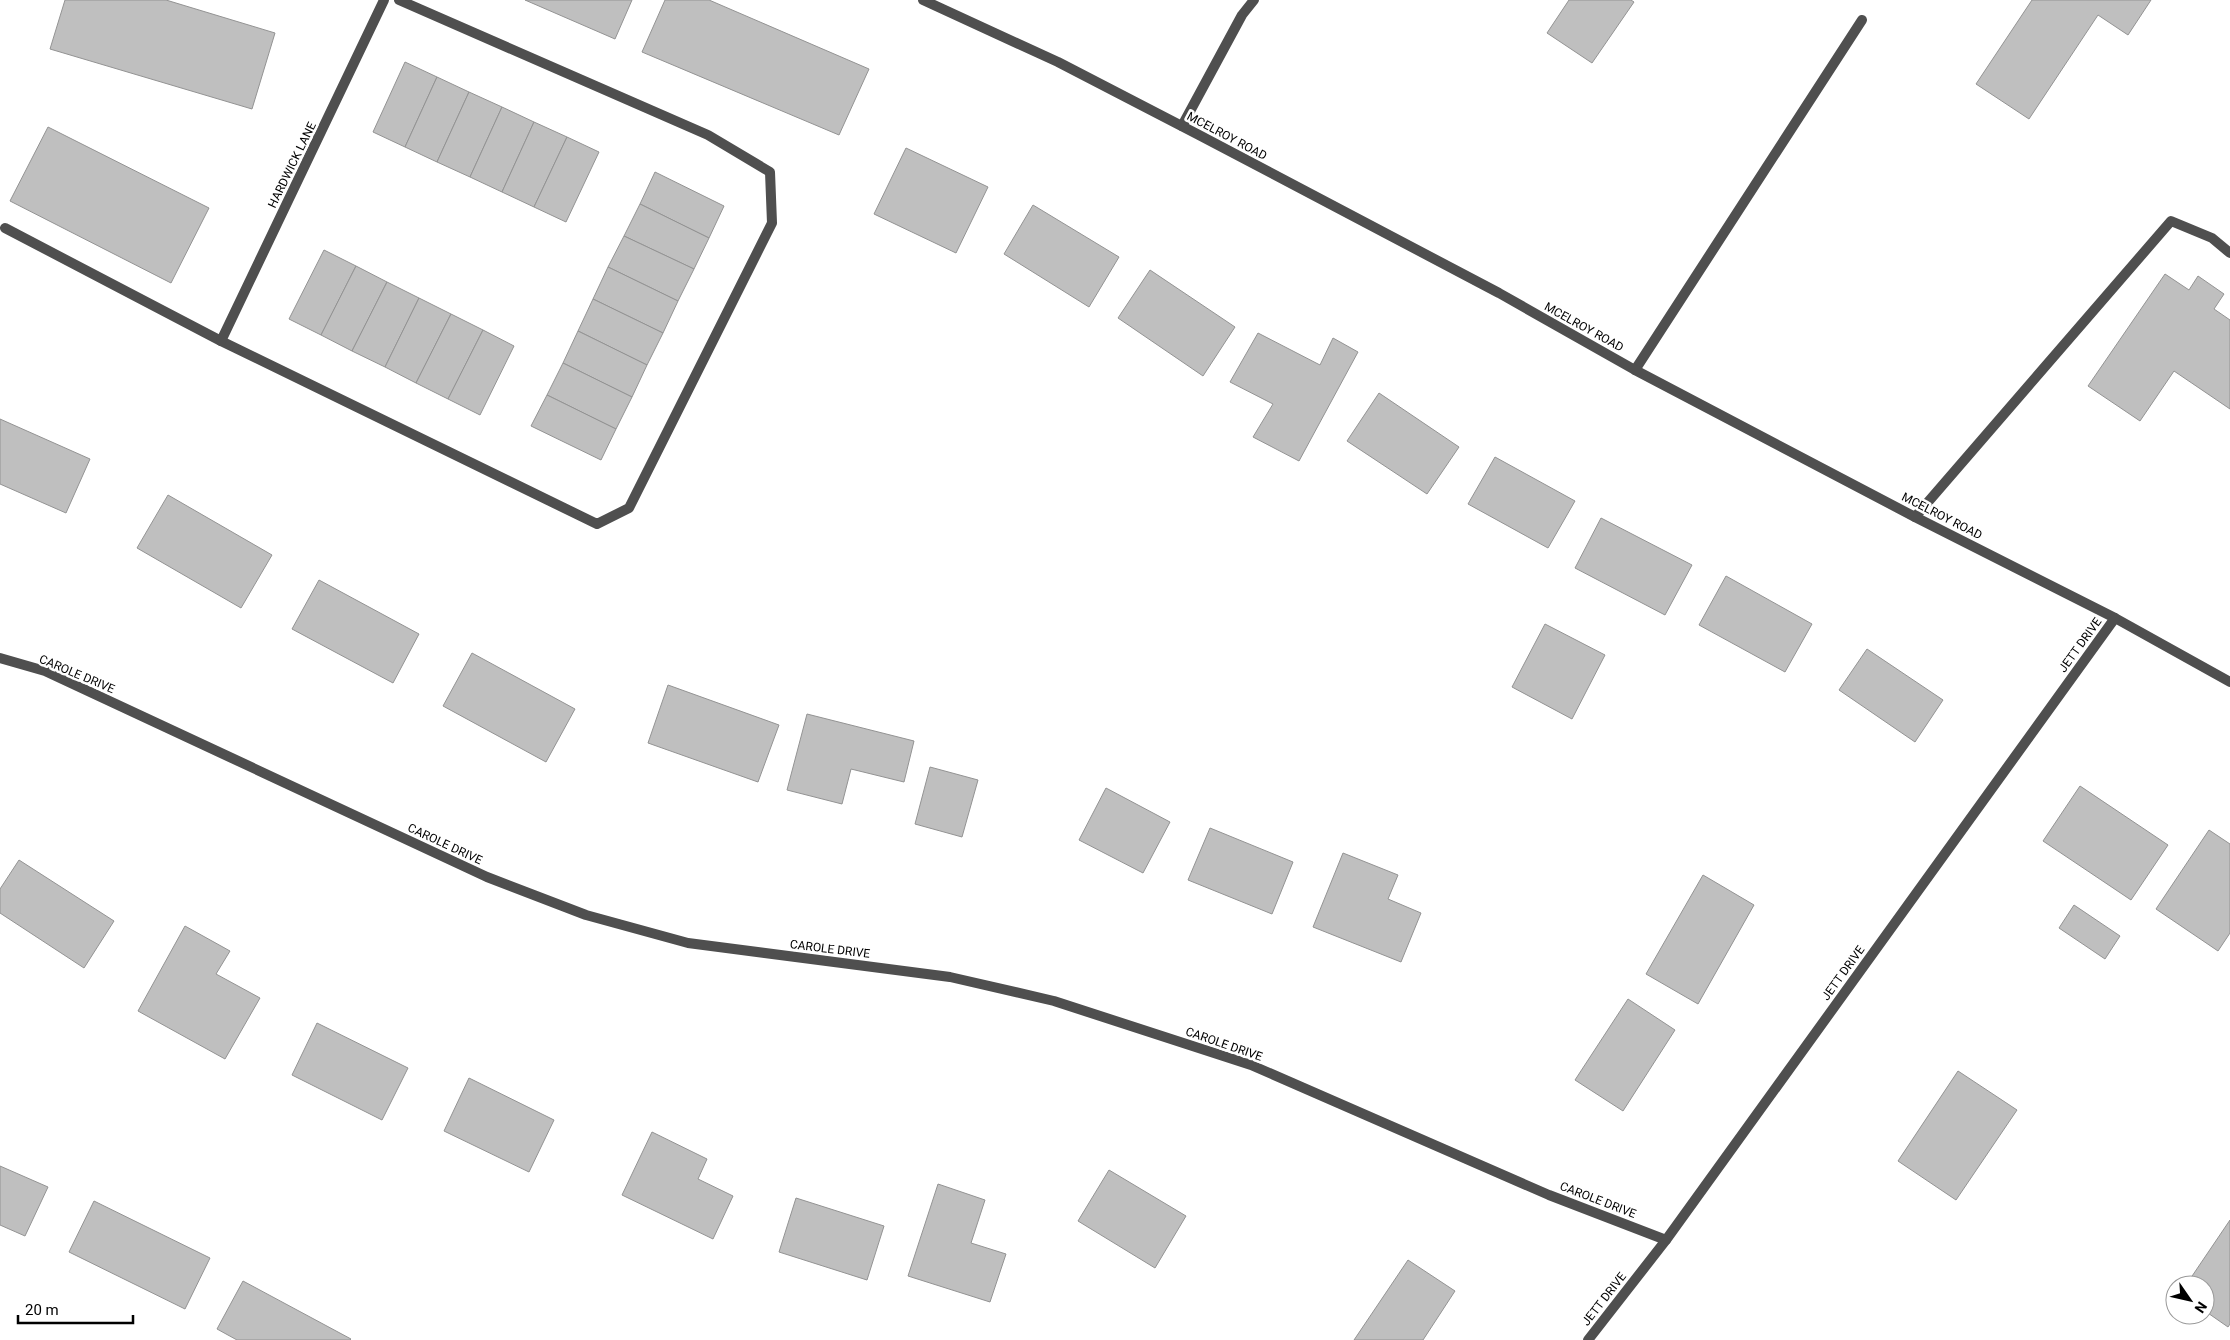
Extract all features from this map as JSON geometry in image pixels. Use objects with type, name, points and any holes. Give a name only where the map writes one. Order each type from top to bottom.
[{"type":"street","name":"HARDWICK LANE","points":[[221,341],[384,0]]},
{"type":"street","points":[[5,228],[221,341],[597,524],[629,508],[772,223],[770,172],[708,135],[400,0]]},
{"type":"street","name":"MCELROY ROAD","points":[[923,0],[1058,62],[1182,126],[1499,293],[1635,370],[1915,517],[2115,618],[2230,682]]},
{"type":"street","points":[[1182,126],[1242,15],[1254,0]]},
{"type":"street","points":[[1635,370],[1862,20]]},
{"type":"street","points":[[1915,517],[2171,221],[2212,238],[2230,254]]},
{"type":"street","name":"JETT DRIVE","points":[[1588,1340],[1666,1240],[2115,618]]},
{"type":"street","name":"CAROLE DRIVE","points":[[0,658],[45,671],[487,877],[586,915],[688,944],[950,976],[1054,1001],[1251,1065],[1549,1195],[1666,1240]]},
{"type":"building","points":[[65,0],[166,0],[275,33],[252,109],[50,49]]},
{"type":"building","points":[[525,0],[632,0],[615,39]]},
{"type":"building","points":[[665,0],[709,0],[869,69],[839,135],[642,52]]},
{"type":"building","points":[[1569,0],[1631,0],[1634,2],[1592,63],[1547,33]]},
{"type":"building","points":[[2032,0],[2151,0],[2128,35],[2098,15],[2029,119],[1976,84]]},
{"type":"building","points":[[405,62],[437,77],[405,147],[373,132]]},
{"type":"building","points":[[437,77],[469,92],[437,162],[405,147]]},
{"type":"building","points":[[469,92],[502,107],[470,177],[437,162]]},
{"type":"building","points":[[502,107],[534,122],[502,192],[470,177]]},
{"type":"building","points":[[534,122],[567,137],[534,207],[502,192]]},
{"type":"building","points":[[48,127],[209,208],[171,283],[10,201]]},
{"type":"building","points":[[567,137],[599,152],[566,222],[534,207]]},
{"type":"building","points":[[906,148],[988,187],[956,253],[874,214]]},
{"type":"building","points":[[655,172],[724,206],[709,238],[640,204]]},
{"type":"building","points":[[640,204],[709,238],[694,269],[624,236]]},
{"type":"building","points":[[1033,205],[1119,257],[1089,307],[1004,254]]},
{"type":"building","points":[[624,236],[694,269],[678,301],[608,267]]},
{"type":"building","points":[[324,250],[356,266],[321,335],[289,319]]},
{"type":"building","points":[[356,266],[387,282],[352,351],[321,335]]},
{"type":"building","points":[[608,267],[678,301],[663,333],[593,299]]},
{"type":"building","points":[[1150,270],[1235,327],[1203,376],[1118,318]]},
{"type":"building","points":[[2165,274],[2189,290],[2198,276],[2224,294],[2214,309],[2230,320],[2230,409],[2174,371],[2140,421],[2088,386]]},
{"type":"building","points":[[387,282],[419,298],[385,367],[352,351]]},
{"type":"building","points":[[419,298],[451,314],[416,383],[385,367]]},
{"type":"building","points":[[593,299],[663,333],[647,365],[578,331]]},
{"type":"building","points":[[451,314],[483,330],[448,399],[416,383]]},
{"type":"building","points":[[483,330],[514,346],[480,415],[448,399]]},
{"type":"building","points":[[578,331],[647,365],[632,397],[563,363]]},
{"type":"building","points":[[1258,333],[1320,365],[1333,338],[1358,352],[1299,461],[1253,437],[1273,404],[1230,382]]},
{"type":"building","points":[[563,363],[632,397],[616,429],[547,395]]},
{"type":"building","points":[[1379,393],[1459,447],[1427,494],[1347,441]]},
{"type":"building","points":[[547,395],[616,429],[601,460],[531,426]]},
{"type":"building","points":[[0,419],[90,459],[66,513],[0,484]]},
{"type":"building","points":[[1495,457],[1575,501],[1548,548],[1468,504]]},
{"type":"building","points":[[168,495],[272,555],[241,608],[137,548]]},
{"type":"building","points":[[1601,518],[1692,565],[1665,615],[1575,568]]},
{"type":"building","points":[[1726,576],[1812,624],[1785,672],[1699,625]]},
{"type":"building","points":[[319,580],[419,634],[393,683],[292,629]]},
{"type":"building","points":[[1545,624],[1605,655],[1572,719],[1512,687]]},
{"type":"building","points":[[1867,649],[1943,700],[1915,742],[1839,690]]},
{"type":"building","points":[[472,653],[575,709],[546,762],[443,706]]},
{"type":"building","points":[[668,685],[779,725],[758,782],[648,743]]},
{"type":"building","points":[[807,714],[914,741],[904,782],[851,769],[842,804],[787,790]]},
{"type":"building","points":[[930,767],[978,780],[962,837],[915,824]]},
{"type":"building","points":[[2080,786],[2168,845],[2131,900],[2043,841]]},
{"type":"building","points":[[1106,788],[1170,822],[1143,873],[1079,840]]},
{"type":"building","points":[[1210,828],[1293,862],[1272,914],[1188,880]]},
{"type":"building","points":[[2209,830],[2230,844],[2230,933],[2218,951],[2156,909]]},
{"type":"building","points":[[1343,853],[1398,875],[1388,899],[1421,913],[1401,962],[1313,927]]},
{"type":"building","points":[[19,860],[114,921],[84,968],[0,913],[0,889]]},
{"type":"building","points":[[1703,875],[1754,905],[1698,1004],[1646,974]]},
{"type":"building","points":[[2074,905],[2120,936],[2105,959],[2059,928]]},
{"type":"building","points":[[185,926],[230,951],[216,974],[260,998],[225,1059],[138,1011]]},
{"type":"building","points":[[1628,999],[1675,1030],[1623,1111],[1575,1080]]},
{"type":"building","points":[[317,1023],[408,1068],[382,1120],[292,1075]]},
{"type":"building","points":[[1958,1071],[2017,1110],[1956,1200],[1898,1161]]},
{"type":"building","points":[[469,1078],[554,1120],[529,1172],[444,1131]]},
{"type":"building","points":[[652,1132],[707,1159],[698,1179],[733,1196],[713,1239],[622,1195]]},
{"type":"building","points":[[0,1166],[48,1187],[25,1236],[0,1225]]},
{"type":"building","points":[[1109,1170],[1186,1216],[1155,1268],[1078,1221]]},
{"type":"building","points":[[938,1184],[985,1200],[971,1243],[1006,1254],[990,1302],[908,1276]]},
{"type":"building","points":[[796,1198],[884,1226],[867,1280],[779,1252]]},
{"type":"building","points":[[94,1201],[210,1258],[185,1309],[69,1252]]},
{"type":"building","points":[[2230,1220],[2230,1324],[2228,1327],[2215,1318],[2215,1275],[2193,1275]]},
{"type":"building","points":[[1408,1260],[1455,1291],[1423,1340],[1354,1340]]},
{"type":"building","points":[[243,1281],[351,1339],[237,1340],[217,1329]]}]
